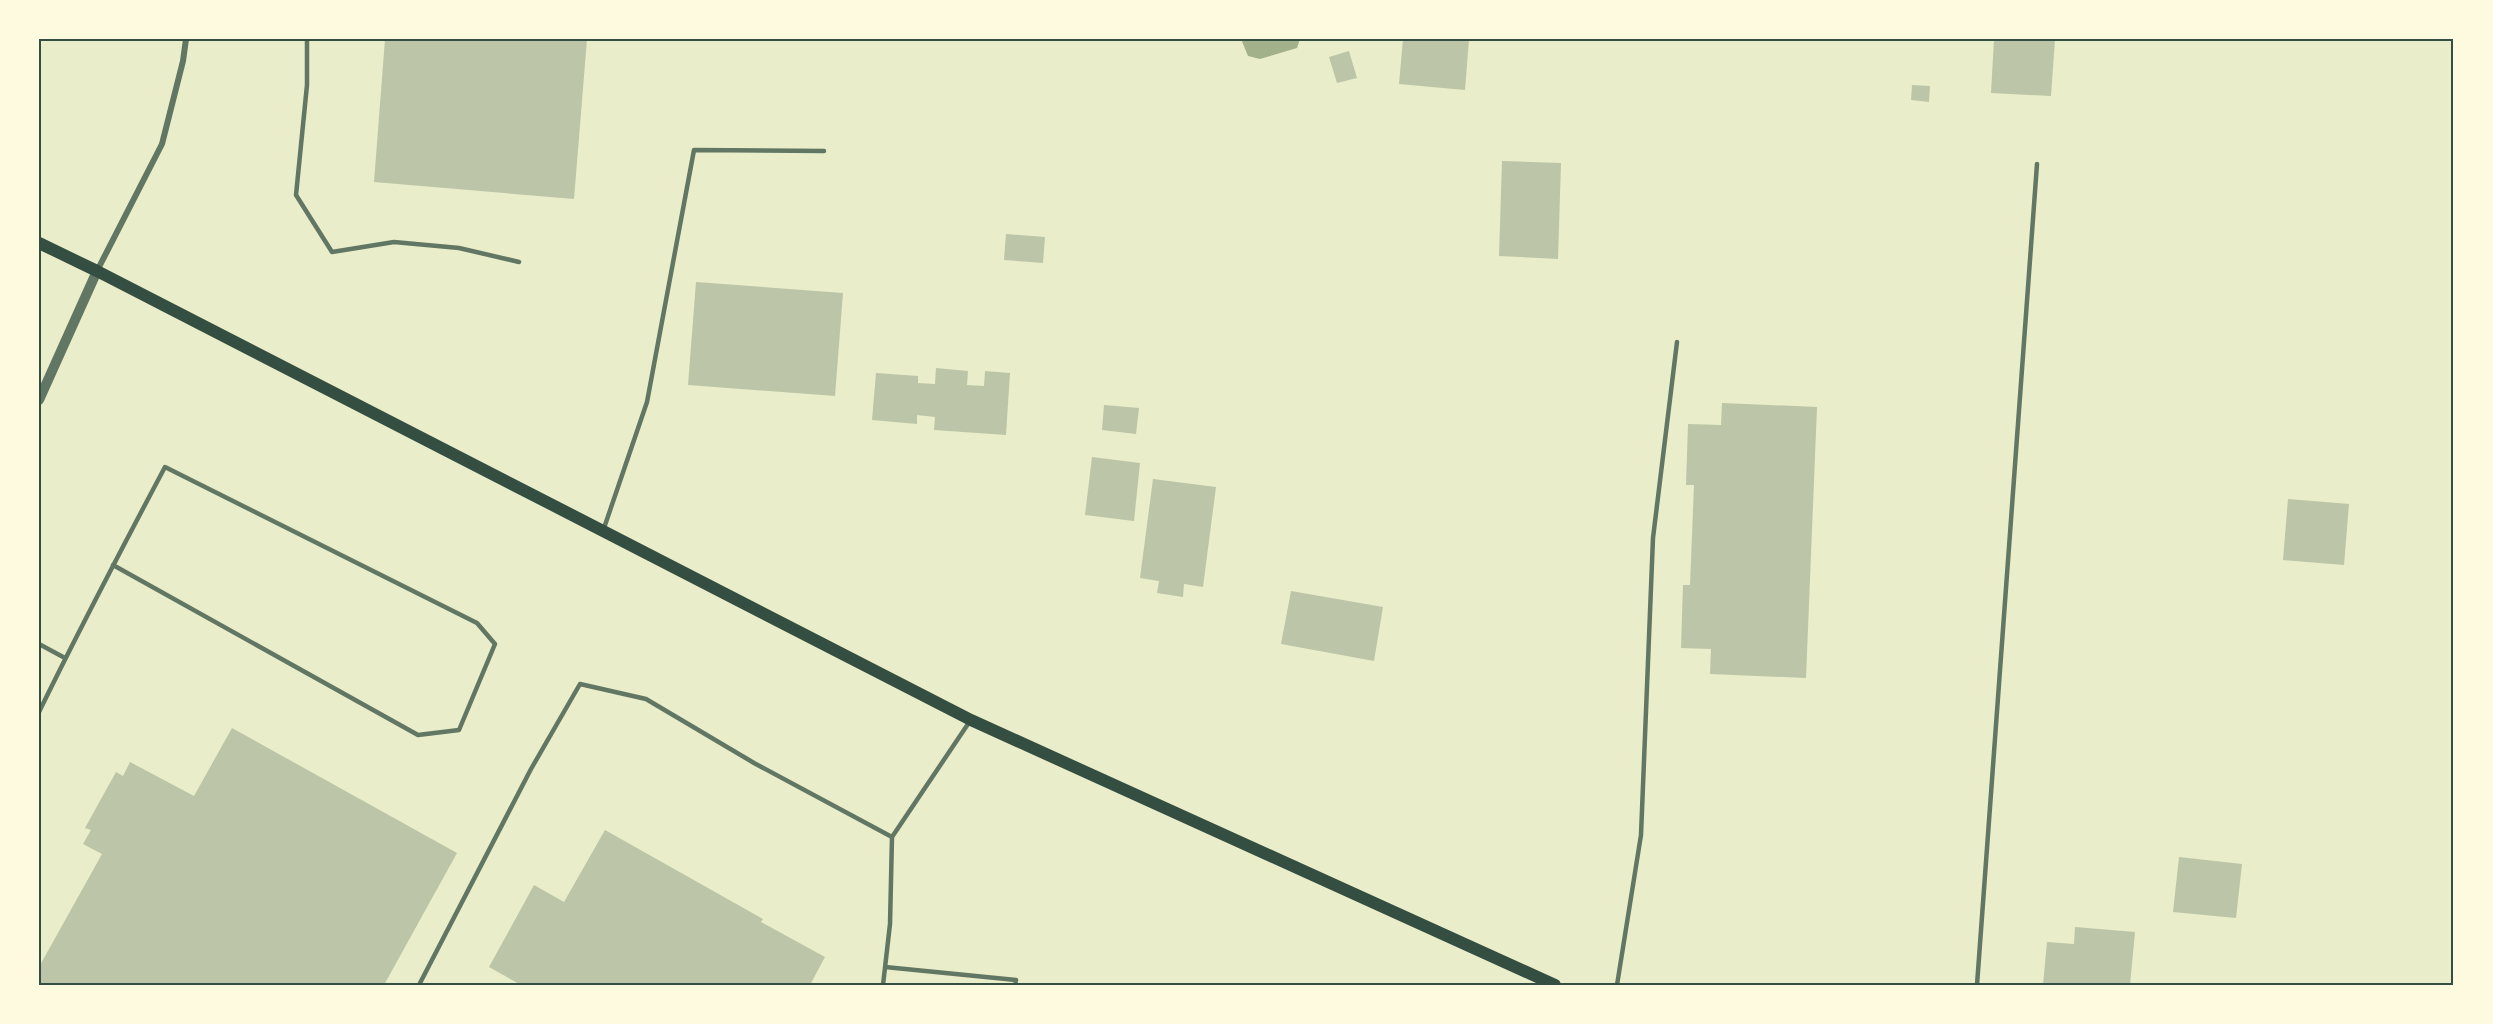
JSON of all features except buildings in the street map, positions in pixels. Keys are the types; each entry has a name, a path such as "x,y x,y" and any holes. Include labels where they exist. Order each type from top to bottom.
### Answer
{"main road":[{"path":"39,243 98,271 971,720 1555,985"}],"street":[{"path":"39,400 98,271 162,144 183,61 186,39"}],"lane":[{"path":"307,39 307,85 296,195 332,252 394,242 459,248 519,262"},
{"path":"603,531 647,402 694,150 824,151"},
{"path":"1977,985 2037,164"},
{"path":"1617,985 1641,835 1653,538 1677,342"},
{"path":"39,712 65,658 113,566 165,467 477,623 495,644 459,730 418,735 113,566"},
{"path":"39,644 65,658"},
{"path":"419,985 531,768 580,684 646,699 754,763 892,837"},
{"path":"883,985 890,924 892,837 971,720"},
{"path":"885,967 1016,980 1015,985"}],"shaded area":[{"path":"1241,39 1300,39 1297,48 1260,59 1248,56"}]}
